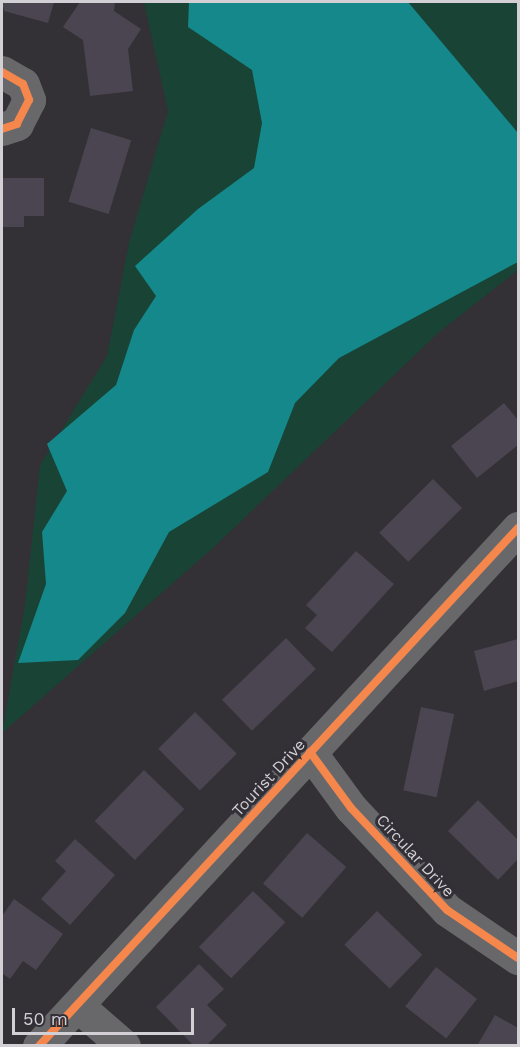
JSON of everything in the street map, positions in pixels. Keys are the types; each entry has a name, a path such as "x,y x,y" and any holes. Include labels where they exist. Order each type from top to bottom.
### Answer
{"street":[{"path":"2,72 23,84 29,100 18,124 2,129"},
{"name":"Tourist Drive","path":"39,1046 519,528"},
{"name":"Circular Drive","path":"310,752 351,808 447,910 519,958"},
{"path":"78,1006 124,1046"}],"green space":[{"path":"144,2 518,2 518,270 438,333 214,547 2,733 25,605 40,465 107,356 129,243 168,111"}],"water":[{"path":"189,2 408,2 518,133 518,262 339,358 295,403 268,472 169,532 125,613 78,660 18,663 46,584 42,532 67,491 47,444 116,385 134,330 156,296 135,266 198,209 254,168 262,123 252,70 188,27"}],"building":[{"path":"2,2 54,2 48,23 4,11"},
{"path":"80,2 115,2 114,11 141,29 128,49 133,91 90,96 83,40 63,27"},
{"path":"91,128 131,140 109,214 68,202"},
{"path":"2,178 44,178 44,216 24,216 24,227 2,227"},
{"path":"504,403 518,420 518,445 477,478 451,446"},
{"path":"433,479 462,508 408,562 379,533"},
{"path":"356,551 394,584 332,652 305,628 317,615 306,605"},
{"path":"286,638 316,669 252,731 222,700"},
{"path":"518,639 518,681 484,691 474,651"},
{"path":"421,707 454,714 437,797 403,790"},
{"path":"195,712 237,754 200,790 158,749"},
{"path":"144,770 184,809 135,860 95,821"},
{"path":"478,800 518,840 518,859 498,880 448,831"},
{"path":"307,833 346,867 302,918 263,884"},
{"path":"75,839 115,875 70,925 41,899 66,871 55,861"},
{"path":"253,891 285,922 231,978 199,947"},
{"path":"14,899 63,934 36,970 23,961 10,979 2,973 2,916"},
{"path":"377,911 422,955 390,989 344,945"},
{"path":"199,964 224,989 207,1005 227,1025 206,1046 194,1046 156,1007"},
{"path":"436,967 477,999 446,1038 405,1006"},
{"path":"495,1015 518,1028 518,1046 477,1046"}],"cycle path":[{"path":"2,72 23,84 29,100 17,124 2,129"},
{"path":"39,1046 518,528"},
{"path":"310,752 351,808 447,910 518,958"}]}
